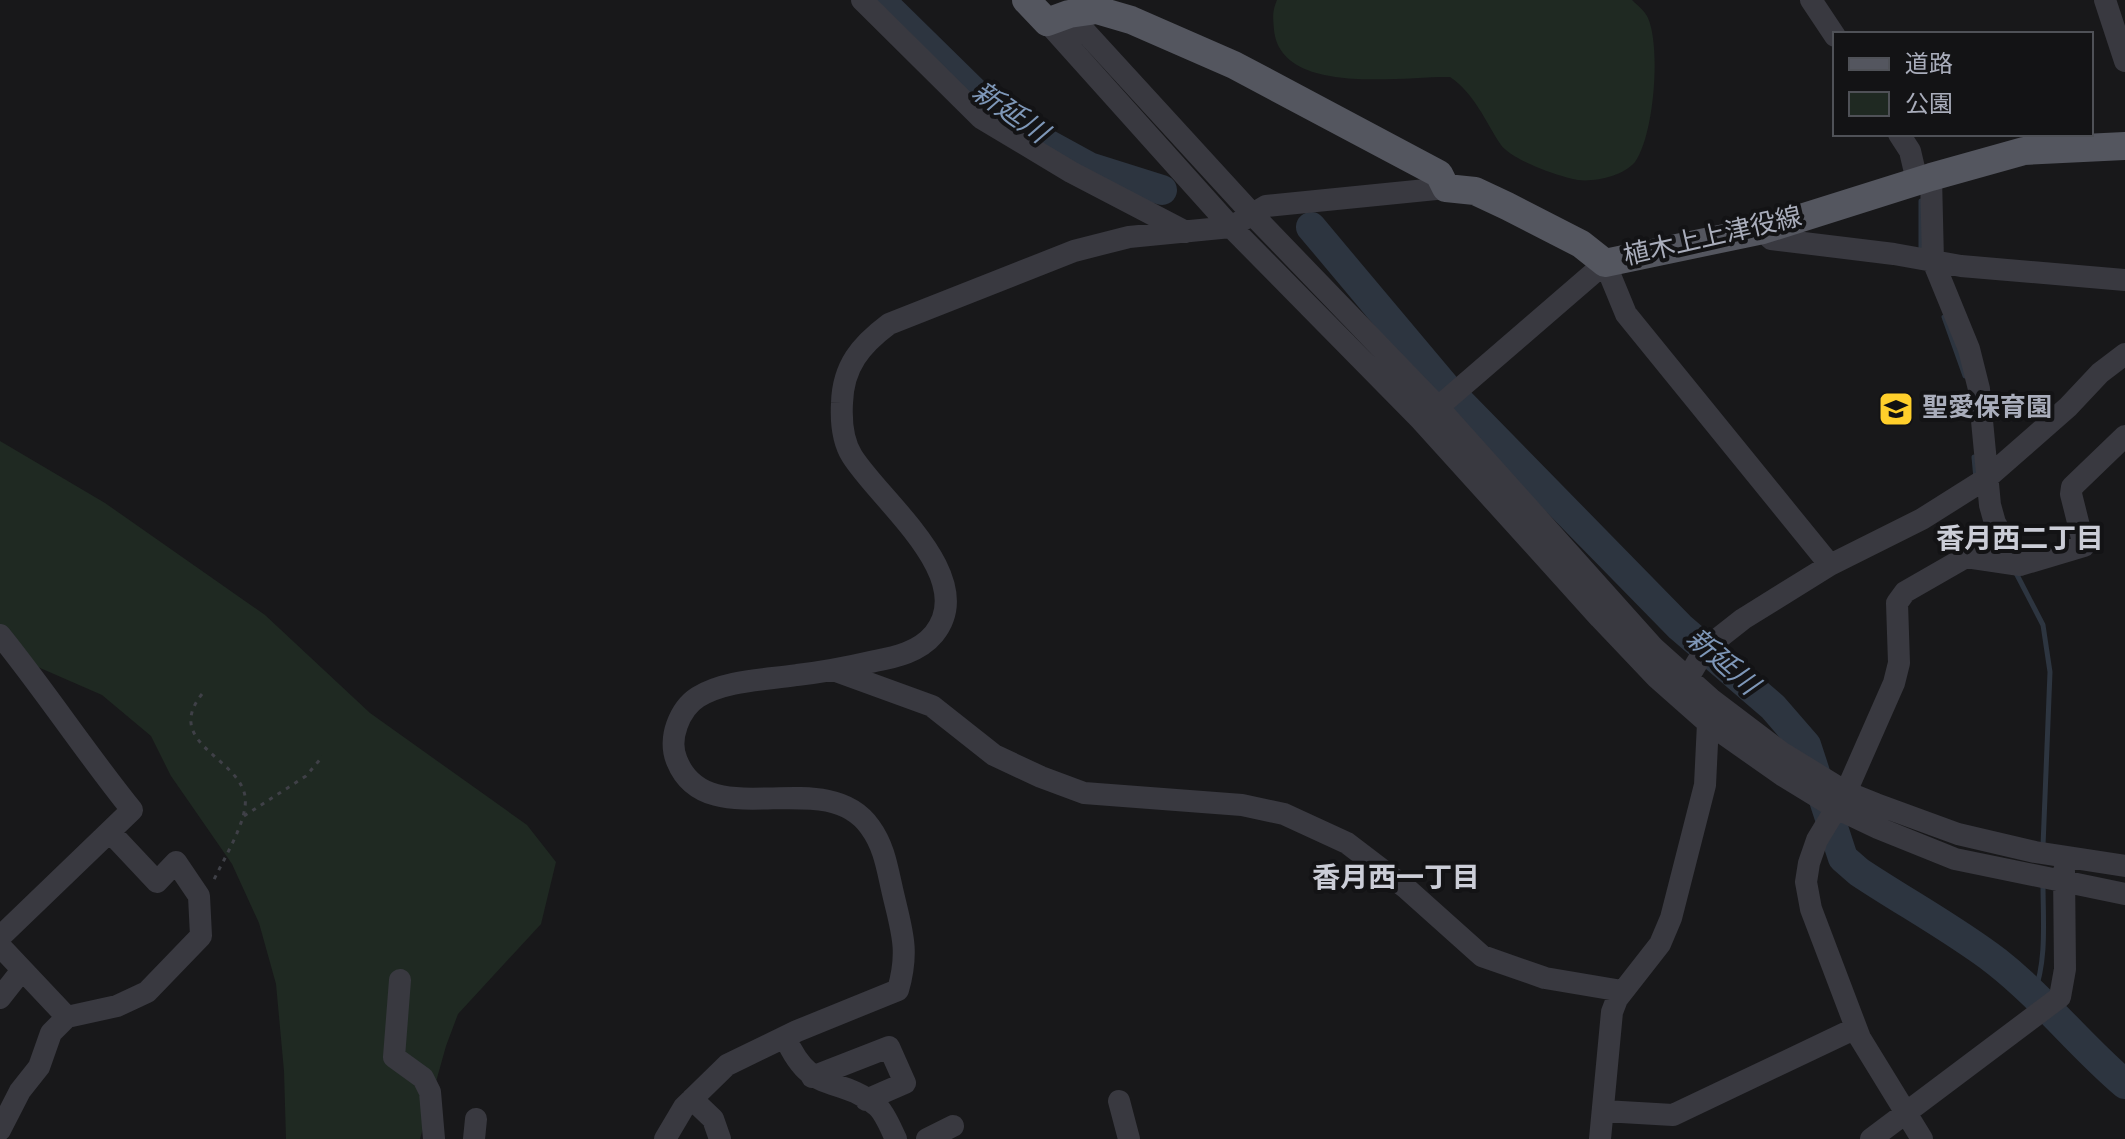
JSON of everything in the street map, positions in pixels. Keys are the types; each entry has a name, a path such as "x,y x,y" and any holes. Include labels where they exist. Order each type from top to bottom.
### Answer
{"main road":[{"path":"1026,0 1058,12 1097,10 1131,20 1234,65 1439,174 1446,188"},
{"name":"植木上上津役線","path":"1446,188 1475,191 1486,196 1581,244 1605,263 1763,230 2024,151 2125,146"}],"street":[{"path":"862,0 981,118 1058,165 1186,232"},
{"path":"1811,0 1833,33"},
{"path":"2105,0 2125,61"},
{"path":"1058,12 1254,216 1430,414 1654,648 1708,723 1782,775 1841,800 1958,834 2063,857 2125,866"},
{"path":"1058,12 1231,227 1430,414"},
{"path":"1900,136 1924,179 1933,261 1969,349 1979,389 1990,505 1995,523 2020,565"},
{"path":"665,1139 684,1107 727,1065 898,990 906,963 903,935 883,849 869,825 853,809 830,801 797,797 734,798 709,794 690,781 676,760 673,735 681,712 696,698 737,683 833,670 910,653 934,633 943,614 947,589 937,562 850,454 841,425 843,388 866,342 889,324 1074,251 1129,237 1231,227 1254,216 1266,206 1446,188"},
{"path":"1763,230 1771,239 1961,266 2125,280"},
{"path":"1430,414 1605,263 1626,314 1830,565"},
{"path":"1682,687 1715,641 1743,619 1830,565 1922,519 1987,478 2068,407 2100,373 2125,354"},
{"path":"1922,1139 1856,1028 1811,909 1806,882 1809,863 1817,840 1841,800 1894,683 1899,663 1897,603 1905,592 1966,557 2020,565 2084,546 2072,487 2125,436"},
{"path":"0,635 44,689 90,758 132,810 0,937"},
{"path":"833,670 932,706 994,755 1084,793 1242,805 1284,814 1347,843 1406,888 1482,956 1545,978 1622,991"},
{"path":"1682,687 1781,752 1878,828 1955,859 2125,894"},
{"path":"1600,1139 1612,1012 1622,991 1660,944 1671,918 1705,785 1708,723"},
{"path":"0,1130 20,1091 39,1067 51,1033 67,1017 117,1006 147,992 201,936 199,896 176,862 157,882 110,832"},
{"path":"1871,1139 2060,997 2065,969 2063,857"},
{"path":"0,946 67,1017"},
{"path":"0,998 22,970"},
{"path":"400,980 394,1057 423,1078 430,1092 434,1139"},
{"path":"1604,1111 1673,1115 1856,1028"},
{"path":"785,1037 795,1059 812,1077 879,1107 896,1139"},
{"path":"812,1077 889,1047 905,1083 866,1100"},
{"path":"692,1099 713,1119 720,1139"},
{"path":"1119,1101 1129,1139"},
{"path":"927,1139 953,1126"}],"path":[{"path":"199,896 208,893 244,816 245,798 241,786 198,740 191,724 191,708 202,694"},
{"path":"244,816 306,776 323,756"}],"green space":[{"path":"1277,0 1632,0 1648,18 1654,50 1654,92 1642,150 1630,167 1601,179 1578,180 1536,167 1501,145 1473,100 1450,77 1347,78 1320,74 1298,65 1282,51 1274,30 1273,15"},
{"path":"0,441 105,503 265,615 370,713 527,825 556,862 541,924 458,1014 420,1139 286,1139 276,984 259,923 232,864 171,776 151,736 102,695 31,664 0,646"}],"waterway":[{"name":"新延川","path":"880,0 990,108 1089,167 1162,190"},
{"path":"1921,201 1921,251"},
{"name":"新延川","path":"1311,227 1447,389 1680,627 1773,707 1806,745 1843,858 1859,872 1997,962 2125,1084"},
{"path":"1944,317 1965,376"},
{"path":"1974,457 1976,479"},
{"path":"2015,571 2043,625 2050,672 2043,846"},
{"path":"2034,994 2043,954 2043,884"}],"place":[{"name":"聖愛保育園","path":"1896,409"}],"district":[{"name":"香月西二丁目","path":"2020,541"},
{"name":"香月西一丁目","path":"1396,880"}]}
